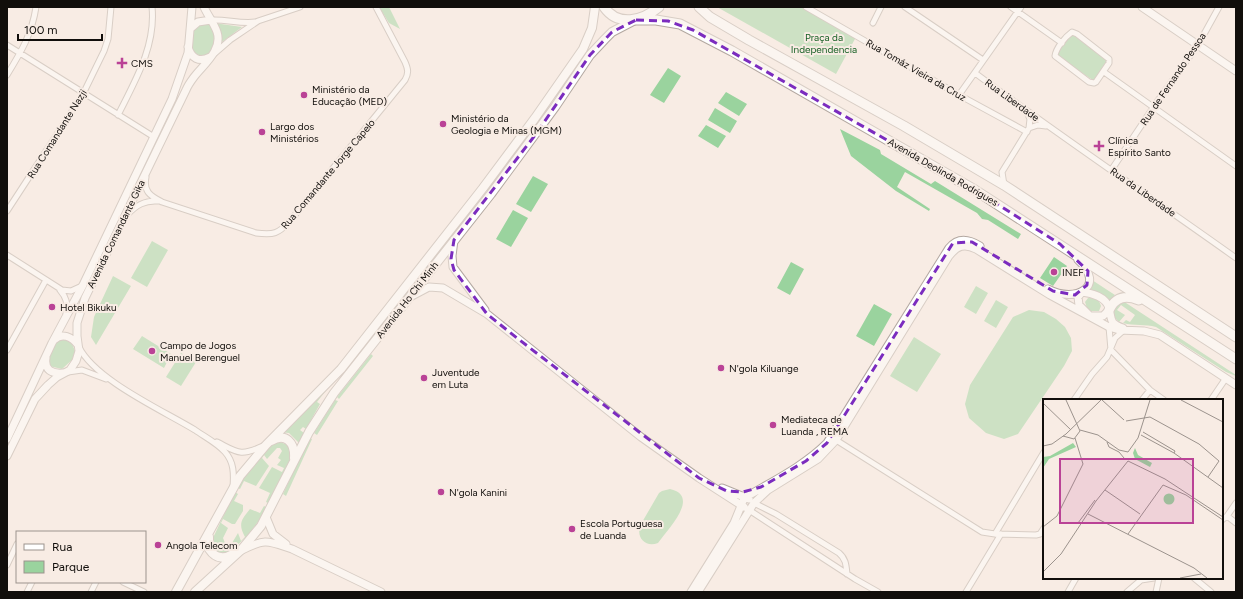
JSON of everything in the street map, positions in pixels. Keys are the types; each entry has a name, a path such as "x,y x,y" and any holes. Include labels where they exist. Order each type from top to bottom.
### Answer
{"highway":[{"name":"Avenida Deolinda Rodrigues","path":"604,7 610,14 625,21 668,21 680,24 693,30 975,190 1236,359"},
{"path":"636,20 649,15 659,7"},
{"name":"Avenida Deolinda Rodrigues","path":"699,7 710,17 749,40 904,126 1004,185 1236,337"},
{"path":"1110,310 1114,302 1121,297 1131,297 1154,306"}],"main road":[{"name":"Avenida Ho Chi Minh","path":"176,592 211,530 232,488 248,465 341,369 509,153 583,49 592,28 595,7"},
{"name":"Avenida Ho Chi Minh","path":"195,592 241,550 261,526 312,425 334,392 491,194 536,134 590,55 612,32 636,20"},
{"path":"266,445 275,439 287,439 294,449 294,461"},
{"path":"211,530 208,545 209,549 214,555 224,558 241,550"}],"street":[{"path":"7,75 30,35 36,7"},
{"name":"Rua Comandante Nazji","path":"7,211 84,93 104,51 108,39 111,7"},
{"path":"118,115 137,78 147,51 151,30 152,7"},
{"name":"Avenida Comandante Gika","path":"7,439 46,356 83,285 178,85 188,47 192,7"},
{"name":"Avenida Comandante Gika","path":"7,456 35,399 57,377 67,373 76,361 79,347 77,323 85,298 186,90 193,78 212,56 216,48 218,38 217,32 204,7"},
{"path":"191,28 198,22 211,20 240,23 258,21 300,7"},
{"name":"Rua Tomáz Vieira da Cruz","path":"806,7 959,95 1028,130"},
{"path":"873,23 881,7"},
{"path":"905,7 983,60"},
{"path":"1011,7 1019,9 1062,43"},
{"path":"1142,7 1236,70"},
{"name":"Rua de Fernando Pessoa","path":"1112,169 1198,45 1219,7"},
{"name":"Rua Comandante Jorge Capelo","path":"147,169 145,180 146,191 151,196 162,202 256,233 271,234 280,231 290,221 406,80 408,70 405,62 376,8"},
{"path":"959,95 1019,9"},
{"path":"188,47 190,53 194,57 198,60 204,60 212,56 230,40 258,21"},
{"path":"1072,32 1077,34 1109,59 1110,63 1104,72 1096,82 1089,82 1055,56 1055,53 1072,32"},
{"path":"7,45 154,138"},
{"path":"1104,72 1236,166"},
{"name":"Rua Liberdade","path":"975,73 1049,127"},
{"path":"1004,185 1002,172 1028,130 1030,119 1027,111"},
{"path":"1028,130 1038,125 1049,127"},
{"name":"Rua da Liberdade","path":"1049,127 1112,169 1236,258"},
{"path":"989,176 1002,172"},
{"name":"Rua Comandante Jorge Capelo","path":"121,222 134,207 148,201 162,202"},
{"path":"454,240 452,256 453,267 487,314"},
{"path":"691,592 734,523 746,497 806,461 827,443 953,243 964,240 976,244 1053,292 1075,295 1082,292 1098,296 1106,303 1110,310 1111,319 1113,322 1127,330"},
{"path":"1060,244 1088,271 1089,281 1078,297 1079,305 1090,316 1104,316 1110,310"},
{"path":"698,592 754,503 768,490 818,460 836,440 949,256 957,248 966,246 976,249 1050,295 1109,327 1144,331 1160,335 1236,384"},
{"path":"7,255 58,288 71,291 83,285"},
{"path":"7,350 46,280"},
{"path":"408,298 429,287 443,288 487,314 641,437 699,478 847,574 878,592"},
{"path":"58,288 65,296 67,301 66,319"},
{"path":"1109,327 1111,350 1150,390 1163,399"},
{"path":"1075,399 1086,382 1101,365 1111,350 1113,342 1127,330"},
{"path":"54,340 59,336 66,336 74,340 82,354 90,363 114,382 208,438 233,451 240,453 255,450 266,445"},
{"path":"46,356 45,363 48,370 59,374 82,370 114,382"},
{"path":"1212,399 1226,378"},
{"path":"1143,399 1150,390"},
{"path":"208,438 226,452 230,460 233,469 232,488"},
{"path":"836,440 982,532 1036,535 1040,534 1043,530"},
{"path":"966,592 1043,454"},
{"path":"699,478 727,491 746,497 844,556 847,574"},
{"path":"727,491 747,492 761,487"},
{"path":"1223,519 1236,503"},
{"path":"1227,516 1236,523"},
{"path":"266,517 273,534 292,549"},
{"path":"241,550 261,542 271,542 292,549 381,592"},
{"path":"7,565 16,546"},
{"path":"1068,592 1075,579"},
{"path":"1127,592 1141,580 1148,579"},
{"path":"1156,592 1159,579"},
{"path":"1195,579 1211,592"},
{"path":"27,592 32,583"},
{"path":"125,583 144,592"}],"highlighted area":[{"path":"636,20 668,21 693,30 975,190 1060,244 1088,271 1087,285 1075,295 1053,291 972,242 953,243 827,443 806,461 761,487 743,492 727,491 699,478 517,338 487,314 454,270 451,259 454,240 536,134 590,55 612,32"}],"green space":[{"path":"379,7 389,7 400,29 389,23"},
{"name":"Praça da Independencia","path":"717,7 801,7 856,37 836,74"},
{"path":"214,23 242,27 218,45"},
{"path":"207,24 213,26 217,37 209,54 198,55 190,48 194,26"},
{"path":"1072,33 1109,60 1094,81 1056,55"},
{"path":"668,68 681,76 664,103 650,95"},
{"path":"726,92 747,104 739,116 718,103"},
{"path":"715,108 737,121 730,133 708,120"},
{"path":"706,125 726,136 718,148 698,136"},
{"path":"840,129 880,150 881,154 931,184 935,181 1021,234 1018,239 988,220 982,219 977,213 905,172 897,187 930,209 929,211 896,191 851,156"},
{"path":"533,176 548,184 531,212 516,204"},
{"path":"513,210 528,218 511,247 496,239"},
{"path":"152,241 168,250 147,287 131,278"},
{"name":"INEF","path":"1054,257 1067,266 1053,286 1040,278"},
{"path":"791,262 804,269 790,295 777,288"},
{"path":"113,276 131,286 96,345 91,337 94,317"},
{"path":"1092,280 1115,295 1109,301 1100,293 1089,289"},
{"path":"976,286 988,293 976,314 964,307"},
{"path":"1088,298 1093,298 1099,301 1101,306 1099,311 1091,311 1087,308 1085,302"},
{"path":"996,300 1008,307 996,328 984,321"},
{"path":"1123,301 1236,376 1226,372 1156,327 1123,323 1126,320 1130,322 1135,315 1121,305 1117,310 1125,315 1119,322 1113,313 1115,308"},
{"path":"874,304 892,314 874,346 856,336"},
{"path":"1029,310 1044,312 1056,319 1065,327 1071,338 1072,351 1064,366 1018,434 1004,439 986,433 969,418 965,404 970,385 1013,317"},
{"name":"Campo de Jogos Manuel Berenguel","path":"142,336 171,354 164,368 133,349"},
{"path":"58,337 71,341 75,351 72,360 62,369 49,366 48,356"},
{"path":"914,337 941,354 917,392 890,376"},
{"path":"181,353 196,362 181,386 166,377"},
{"path":"371,354 373,356 339,399 337,397"},
{"path":"339,374 317,402 320,404 306,429 303,427 300,430 304,433 299,443 289,433 281,432"},
{"path":"335,400 338,401 317,435 314,433"},
{"path":"309,438 312,439 286,496 283,494"},
{"path":"279,442 289,445 292,453 289,463 261,518 248,535 228,554 216,552 213,547 212,540 239,483 251,467 274,443","holes":["277,448 280,448 282,451 278,458 281,460 277,465 284,468 282,472 272,467 259,488 270,493 266,502 268,503 266,507 264,506 260,513 250,509 244,516 241,525 245,537 241,541 238,533 232,543 225,543 223,538 228,528 221,523 223,519 235,524 243,511 243,505 234,501 238,494 235,492 238,488 240,489 244,481 256,486 269,466 262,458 264,455 267,459"]},
{"path":"670,489 679,493 683,498 679,513 658,543 645,543 640,537 639,533 641,524 659,493"}],"place":[{"name":"CMS","path":"122,63"},
{"name":"Ministério da Educação (MED)","path":"304,95"},
{"name":"Ministério da Geologia e Minas (MGM)","path":"443,124"},
{"name":"Largo dos Ministérios","path":"262,132"},
{"name":"Clínica Espírito Santo","path":"1099,146"},
{"name":"INEF","path":"1054,272"},
{"name":"Hotel Bikuku","path":"52,307"},
{"name":"Campo de Jogos Manuel Berenguel","path":"152,351"},
{"name":"N'gola Kiluange","path":"721,368"},
{"name":"Juventude em Luta","path":"424,378"},
{"name":"Mediateca de Luanda , REMA","path":"773,425"},
{"name":"N'gola Kanini","path":"441,492"},
{"name":"Escola Portuguesa de Luanda","path":"572,529"},
{"name":"Angola Telecom","path":"158,545"}]}
